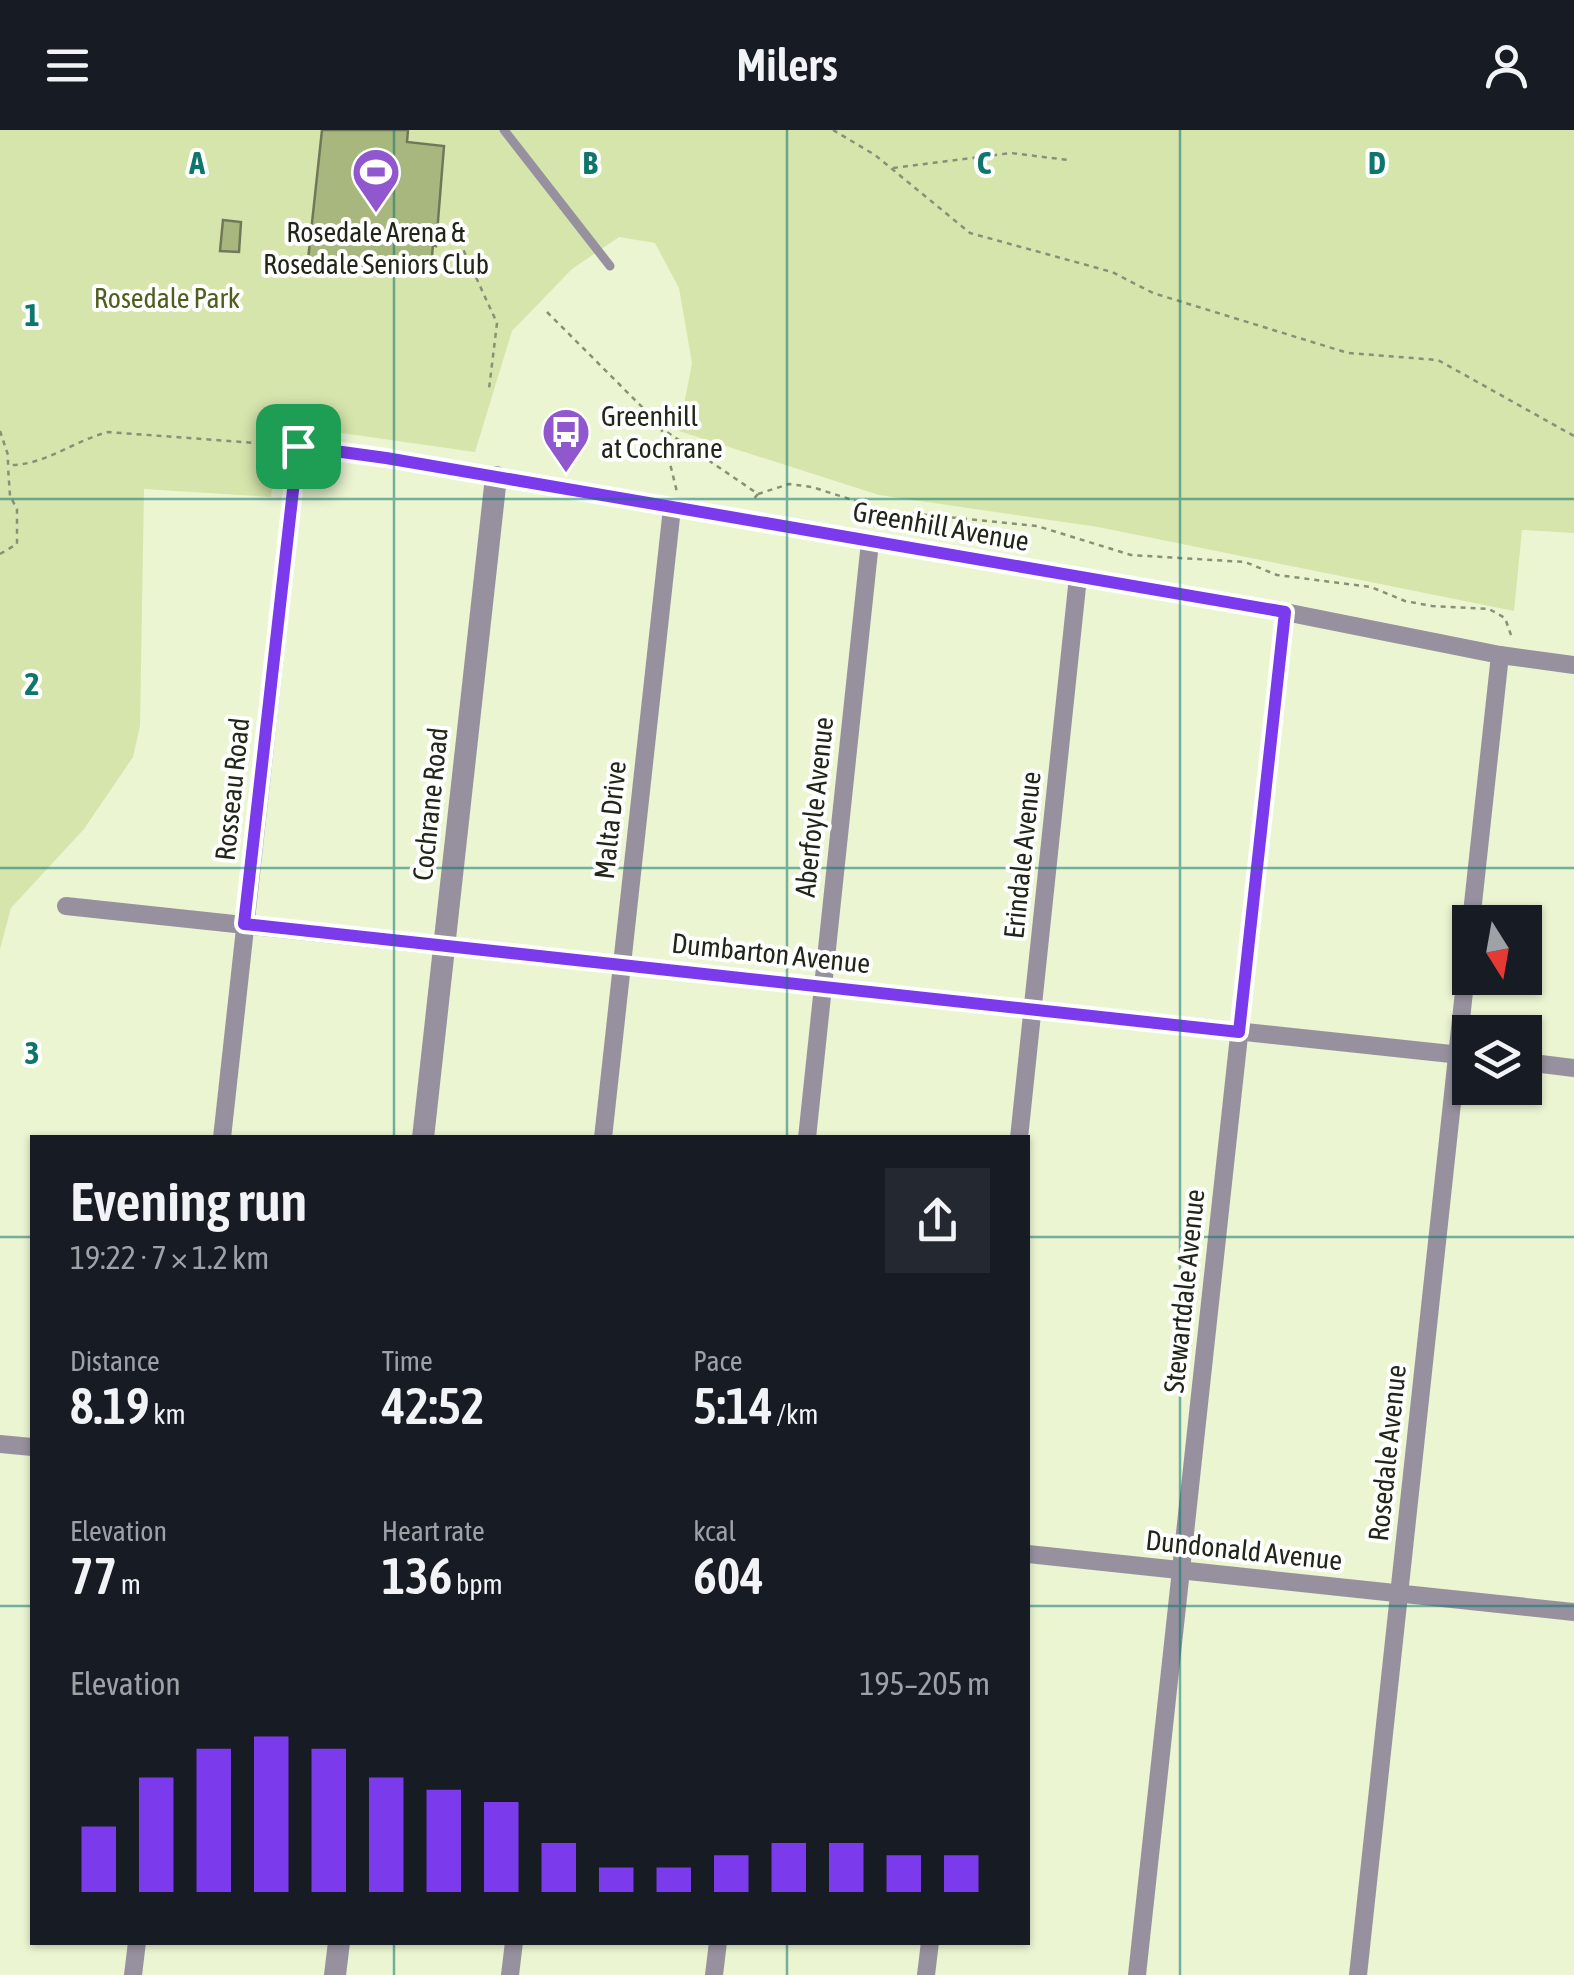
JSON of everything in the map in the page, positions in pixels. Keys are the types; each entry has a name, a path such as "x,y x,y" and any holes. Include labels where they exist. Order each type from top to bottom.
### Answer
{"street":[{"name":"Greenhill Avenue","path":"298,446 675,501 870,542 1506,647 1574,665"},
{"name":"Rosseau Road","path":"222,1135 298,446"},
{"name":"Cochrane Road","path":"424,1135 496,477"},
{"name":"Malta Drive","path":"602,1135 675,501"},
{"name":"Aberfoyle Avenue","path":"806,1135 870,542"},
{"name":"Erindale Avenue","path":"1019,1135 1078,577"},
{"name":"Stewartdale Avenue","path":"1137,1975 1285,612"},
{"path":"1474,905 1506,647"},
{"name":"Dumbarton Avenue","path":"66,906 1452,1054"},
{"path":"1542,1064 1574,1068"},
{"name":"Rosedale Avenue","path":"1358,1975 1458,1105"},
{"path":"0,1444 30,1447"},
{"name":"Dundonald Avenue","path":"1030,1554 1574,1612"},
{"path":"133,1975 137,1945"},
{"path":"335,1975 338,1945"},
{"path":"510,1975 514,1945"},
{"path":"714,1975 718,1945"},
{"path":"926,1975 930,1945"}],"lane":[{"path":"504,130 610,266"}],"path":[{"path":"833,130 892,168 970,233 1112,272 1153,294 1348,353 1438,360 1574,436"},
{"path":"892,168 1010,153 1068,160"},
{"path":"451,223 497,323 489,388"},
{"path":"547,312 661,426 758,494"},
{"path":"661,426 675,501"},
{"path":"0,431 8,455 10,496 17,509 17,544 0,554"},
{"path":"8,465 24,466 108,432 298,446"},
{"path":"747,505 758,494 789,484 812,487 886,511 1037,526 1131,555 1246,562 1276,575 1371,586 1406,602 1489,608 1505,618 1506,647"}],"green space":[{"name":"Rosedale Park","path":"0,130 1574,130 1574,533 1522,530 1514,611 1098,527 879,495 679,431 692,363 679,288 655,243 619,237 572,269 512,331 475,452 279,424 271,497 144,489 140,726 133,757 84,829 11,908 0,949"}],"building":[{"name":"Rosedale Arena & Rosedale Seniors Club","path":"322,130 408,130 407,142 444,146 431,267 391,262 390,269 308,260"},
{"path":"223,220 241,222 239,252 220,251"}],"place":[{"name":"Rosedale Arena & Rosedale Seniors Club","path":"376,214"},
{"name":"Greenhill at Cochrane","path":"566,474"}],"route":[{"path":"298,446 1285,612 1239,1032 244,924 298,446"}]}
